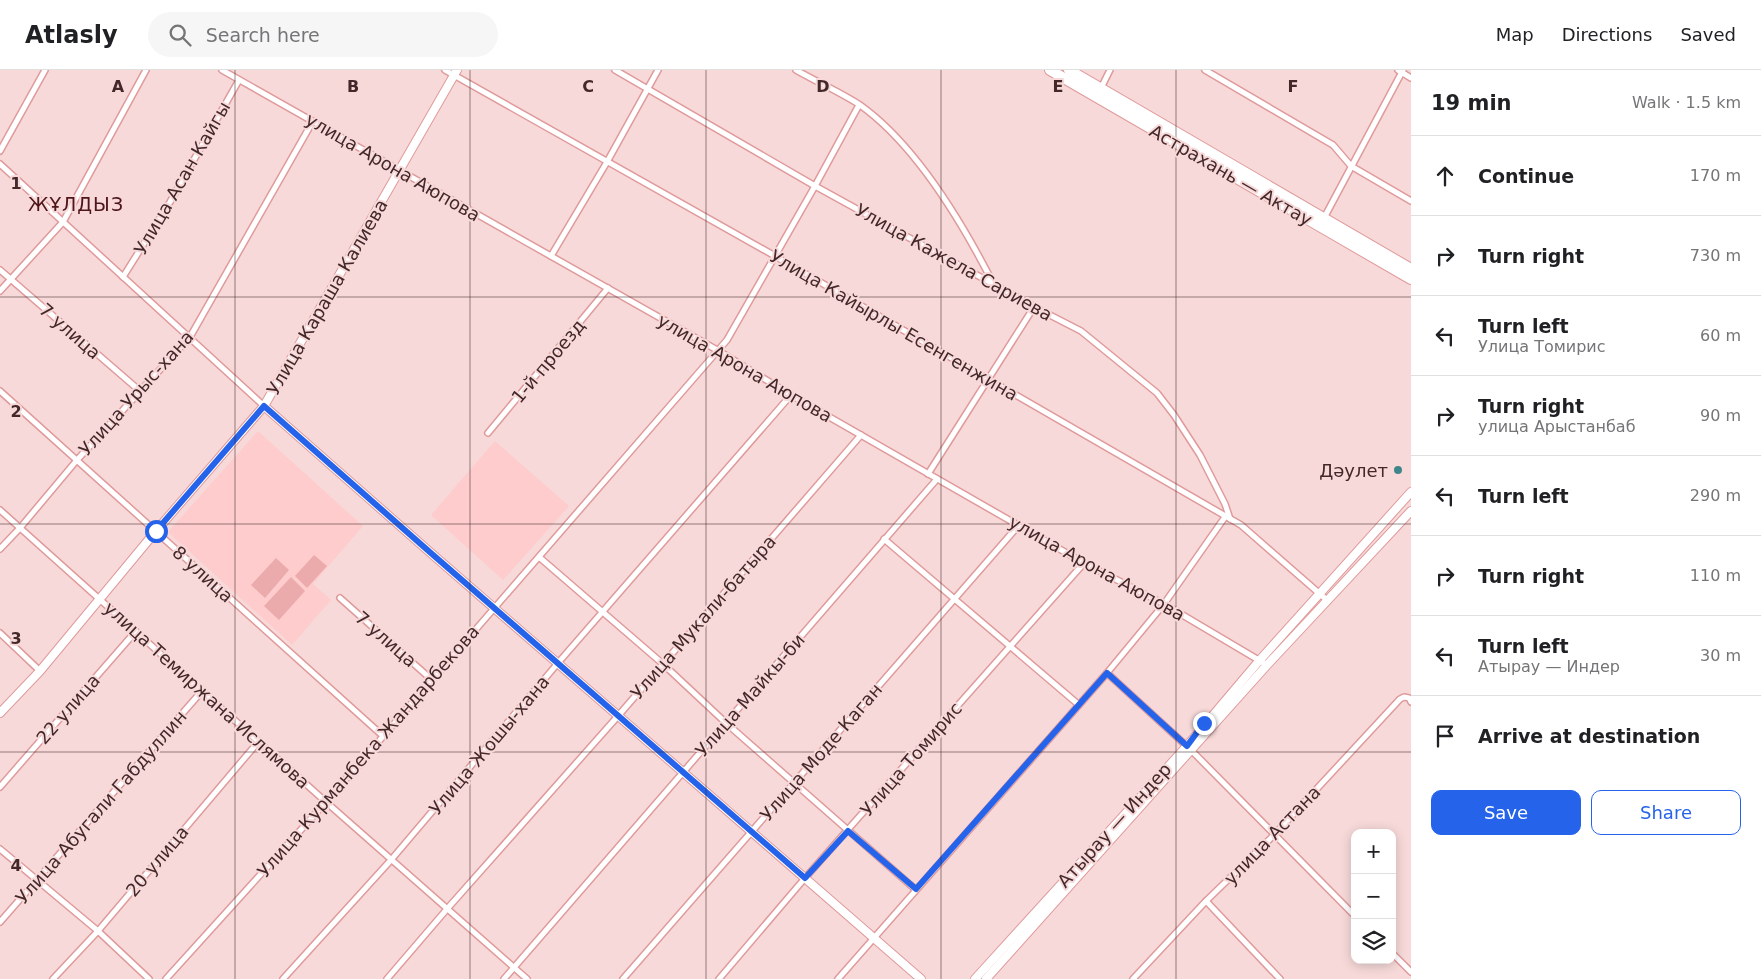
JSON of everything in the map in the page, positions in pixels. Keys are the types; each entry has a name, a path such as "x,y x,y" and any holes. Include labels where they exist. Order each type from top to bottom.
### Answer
{"highway":[{"name":"Астрахань — Актау","path":"1050,70 1098,92 1411,279"},
{"name":"Астрахань — Актау","path":"1069,70 1098,92"},
{"name":"Астрахань — Актау","path":"1187,144 1324,218 1411,269"}],"street":[{"path":"0,151 45,70"},
{"path":"0,291 63,222 146,70"},
{"name":"улица Арона Аюпова","path":"222,70 717,350 791,395 1084,563 1164,604 1267,665"},
{"name":"Улица Кайырлы Есенгенжина","path":"445,70 456,72 607,162 775,256 1241,525 1328,601"},
{"name":"Улица Кажела Сариева","path":"614,70 815,186 1081,331 1157,393 1200,455 1225,504 1228,518"},
{"path":"551,256 607,162 658,70"},
{"path":"796,70 860,105 908,149 950,207 994,285"},
{"path":"1098,92 1110,70"},
{"path":"1205,70 1333,145 1352,166 1411,201"},
{"path":"1324,218 1401,71 1411,78"},
{"name":"Улица Караша Калиева","path":"0,713 40,670 264,406 456,72"},
{"name":"Улица Асан Кайгы","path":"123,276 170,202 239,80"},
{"name":"Улица Курманбека Жандарбекова","path":"166,979 326,802 727,340 860,105"},
{"name":"Улица Урыс-хана","path":"0,549 20,528 76,460 190,337 313,120"},
{"path":"0,164 264,406 921,979"},
{"name":"7 улица","path":"0,270 140,391"},
{"name":"1-й проезд","path":"488,433 608,288"},
{"path":"928,474 989,381 1034,307"},
{"name":"8 улица","path":"0,391 383,736"},
{"name":"Улица Жошы-хана","path":"283,979 391,860 558,663 791,395"},
{"name":"Улица Мукали-батыра","path":"387,979 861,435"},
{"name":"Улица Майкы-би","path":"504,979 937,479"},
{"name":"Атырау — Индер","path":"986,979 1189,748 1259,661 1411,492"},
{"name":"улица Темиржана Ислямова","path":"0,510 391,860 527,979"},
{"name":"Атырау — Индер","path":"975,979 1411,511"},
{"path":"838,979 1107,673 1164,604 1228,518"},
{"name":"Улица Моде Каган","path":"623,979 1019,525"},
{"path":"884,540 955,598 1079,705"},
{"path":"539,556 663,664 726,723 848,831 916,889"},
{"name":"Улица Томирис","path":"719,979 805,878 1084,563"},
{"name":"7 улица","path":"340,598 432,680"},
{"name":"22 улица","path":"0,787 136,631"},
{"path":"0,633 40,670"},
{"path":"1107,673 1189,748 1351,912"},
{"name":"Улица Абугали Габдуллин","path":"0,922 202,691"},
{"name":"улица Астана","path":"1133,979 1206,901 1274,835 1400,699 1404,697 1409,698 1411,702"},
{"name":"20 улица","path":"53,979 98,930 259,741"},
{"path":"0,848 98,930 149,979"},
{"path":"1206,901 1280,979"},
{"path":"1396,957 1411,972"}],"shaded area":[{"path":"258,431 363,526 313,584 331,600 292,645 168,532"},
{"path":"495,441 569,506 503,580 431,515"},
{"path":"314,555 327,566 307,588 295,576"},
{"path":"276,558 289,570 265,598 251,585"},
{"path":"291,577 305,591 279,620 264,606"}],"place":[{"name":"Дәулет","path":"1398,470"}],"district":[{"name":"ЖҰЛДЫЗ","path":"76,204"}],"route":[{"path":"156,531 264,406 805,878 848,831 916,889 1107,673 1187,746 1204,723"}]}
